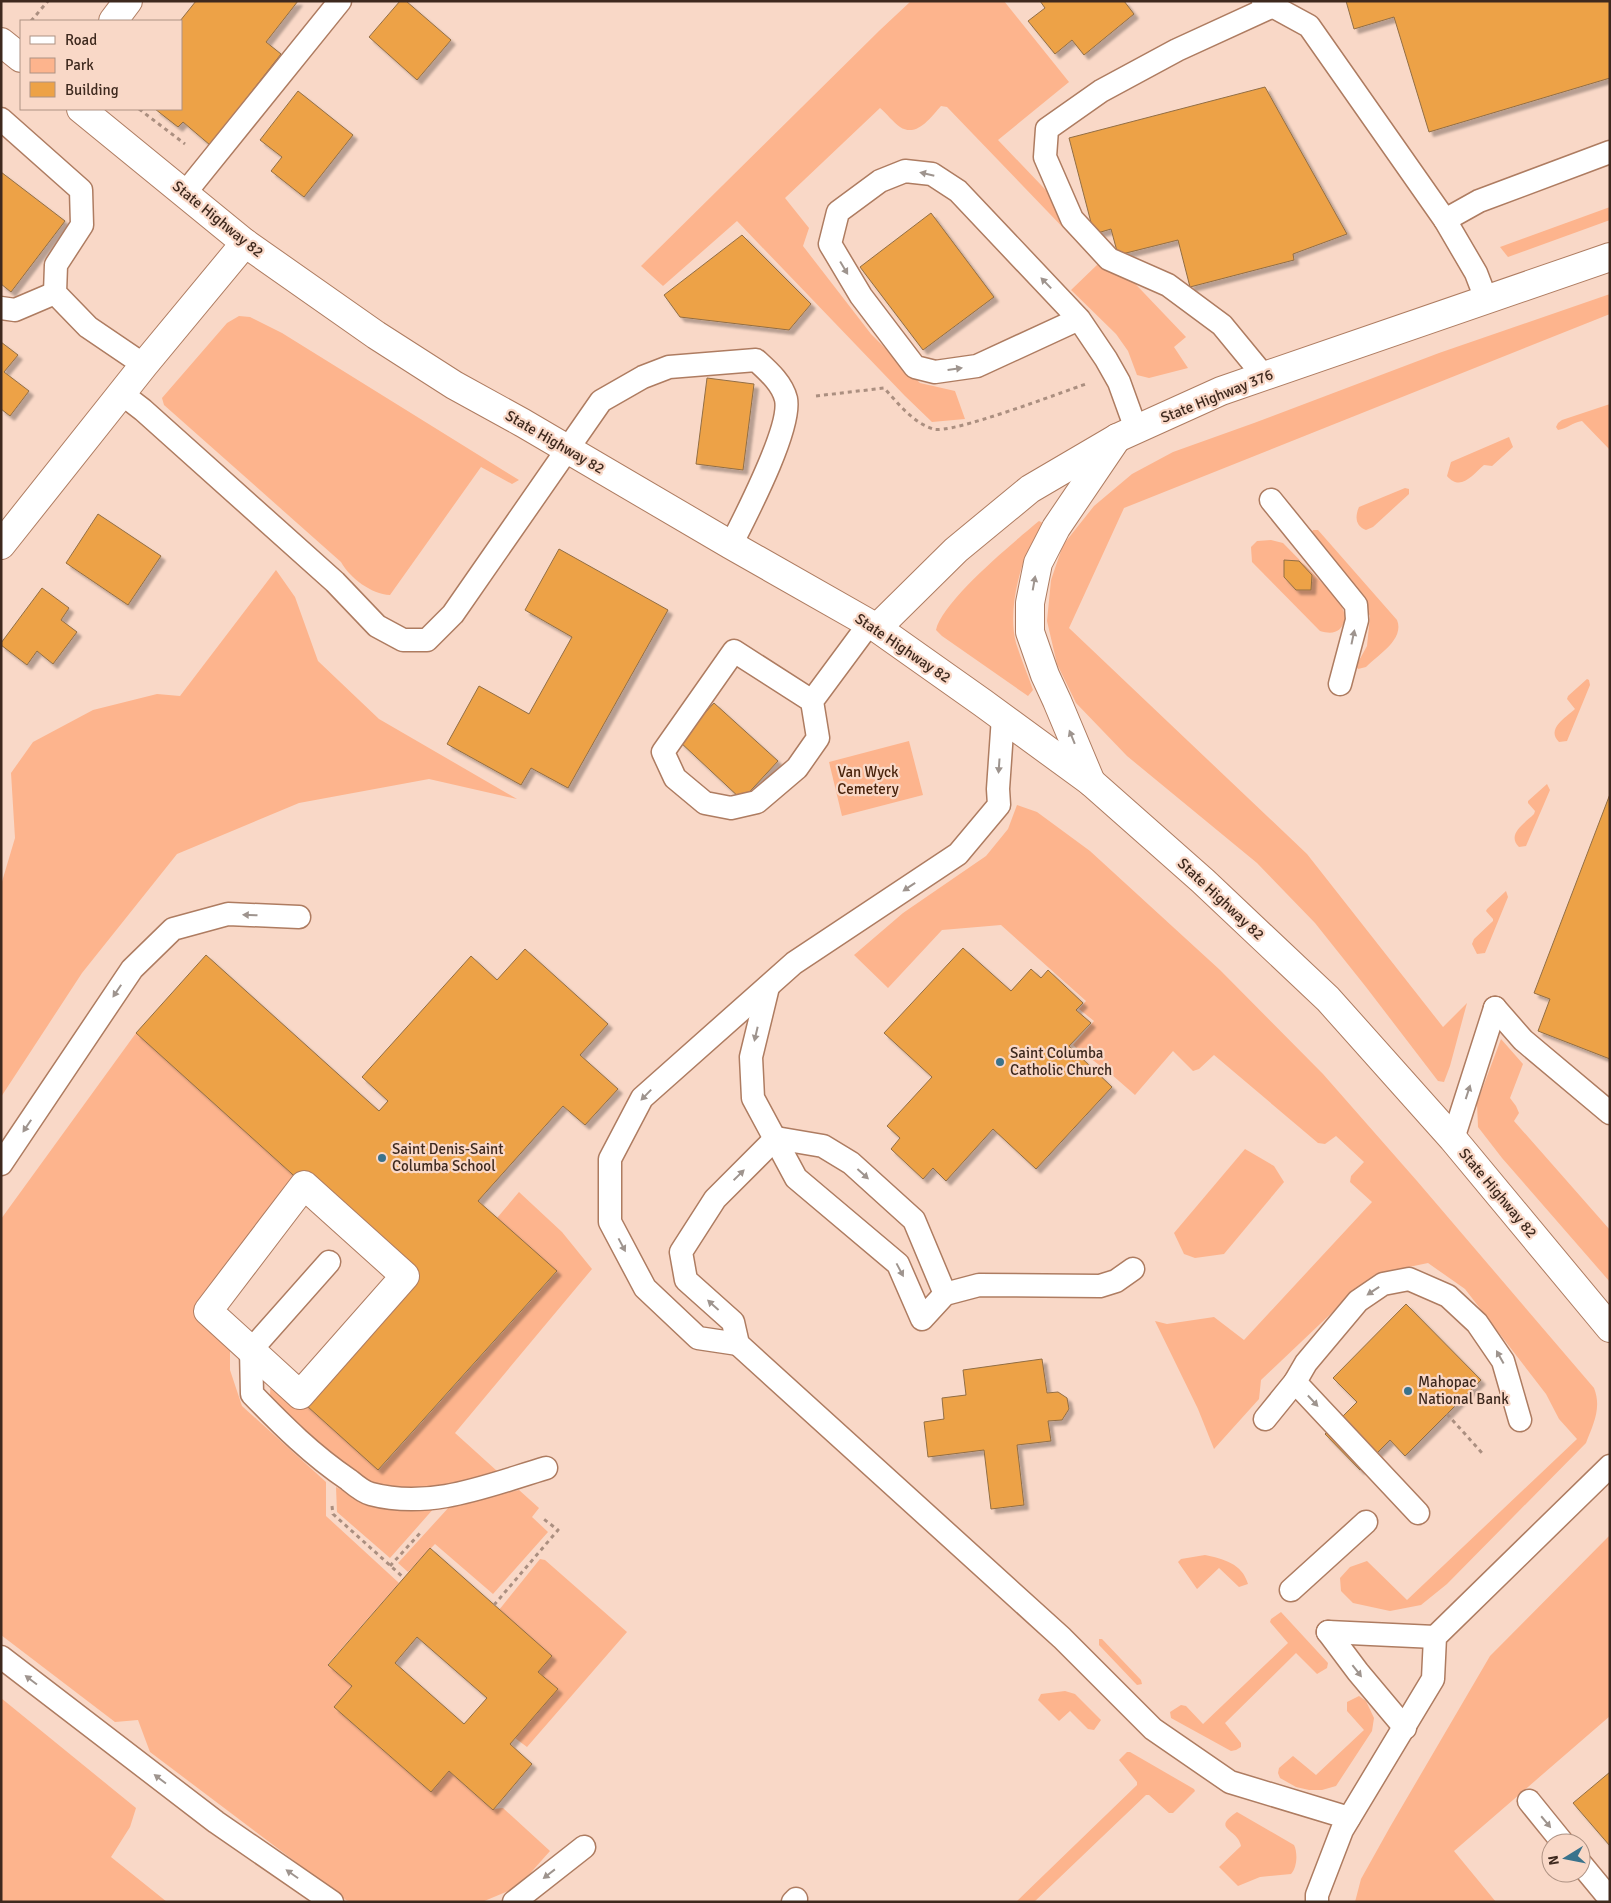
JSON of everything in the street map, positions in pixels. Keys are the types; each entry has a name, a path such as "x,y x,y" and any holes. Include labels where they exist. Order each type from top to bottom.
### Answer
{"main road":[{"path":"113,20 128,1"},
{"name":"State Highway 82","path":"82,110 245,243 344,314 454,385 567,448 731,546 873,626 1003,717 1091,782 1203,881 1328,999 1452,1139 1610,1328"},
{"path":"1,545 120,393 245,243"},
{"name":"State Highway 376","path":"873,626 956,550 1030,489 1126,433 1221,391 1610,257"},
{"path":"1091,782 1042,666 1030,632 1030,603 1038,563 1056,528 1126,433"},
{"path":"304,1185 406,1276 300,1394 250,1350 208,1311 304,1185"}],"lane":[{"path":"185,193 340,1"},
{"path":"1264,376 1222,325 1168,285 1110,259 1072,218 1045,157 1047,129 1101,91 1268,4 1309,26 1445,220 1476,273 1486,300"},
{"path":"1,119 81,190 82,226 56,265 55,293 88,328 144,364"},
{"path":"1445,220 1480,201 1610,152"},
{"path":"1079,319 977,366 935,372 915,367 861,296 830,244 838,212 880,181 905,171 932,174 958,191 1079,319 1119,382 1126,433"},
{"path":"1,308 15,310 55,293"},
{"path":"120,393 143,410 321,569 377,626 403,640 427,640 453,614 601,401 643,377 669,367 756,360 776,380 786,399 785,417 768,468 731,546"},
{"path":"1270,500 1356,605 1357,620 1340,684"},
{"path":"812,701 734,651 663,752 675,778 705,803 731,808 757,802 797,768 818,738 812,701 873,626"},
{"path":"1003,717 998,789 999,805 958,854 794,963 642,1098 610,1159 610,1222 645,1288 698,1338 738,1344 1062,1638 1153,1729 1230,1782 1350,1818"},
{"path":"1,1164 132,970 173,929 228,914 299,917"},
{"path":"768,987 751,1057 753,1098 796,1178 898,1264 922,1320 945,1294 979,1284 1100,1286 1116,1281 1133,1269"},
{"path":"1452,1139 1495,1008 1523,1040 1610,1113"},
{"path":"776,1138 823,1146 850,1163 914,1220 945,1294"},
{"path":"738,1344 733,1322 686,1280 681,1252 715,1199 776,1138"},
{"path":"329,1262 250,1350 252,1394 290,1434 332,1468 369,1494 408,1500 453,1496 546,1468"},
{"path":"1265,1419 1295,1382 1306,1363 1358,1301 1383,1284 1409,1279 1448,1296 1478,1323 1503,1361 1520,1420"},
{"path":"1295,1382 1418,1513"},
{"path":"1317,1902 1317,1895 1342,1830 1434,1679 1435,1637 1610,1466"},
{"path":"1291,1590 1366,1522"},
{"path":"1405,1728 1358,1672 1328,1632 1435,1637"},
{"path":"1,1657 216,1822 332,1902"},
{"path":"1529,1801 1555,1833"},
{"path":"514,1902 584,1847"},
{"path":"1591,1876 1605,1893"}],"path":[{"path":"31,20 48,1"},
{"path":"140,110 210,163"},
{"path":"786,399 884,388 910,416 934,430 961,427 1090,383"},
{"path":"1447,1414 1483,1454"},
{"path":"332,1468 332,1514 404,1578"},
{"path":"494,1605 558,1530 541,1517"}],"green space":[{"path":"911,1 1004,1 1069,82 998,140 1186,337 1174,347 1188,368 1149,378 1137,375 1128,351 1116,334 1071,290 1098,264 947,107 941,106 923,125 912,130 900,127 880,108 785,198 809,228 803,246 871,334 920,383 955,391 965,419 932,422 737,221 663,286 641,266"},
{"path":"1610,207 1610,220 1508,257 1500,247"},
{"path":"1610,294 1610,314 1124,508 1069,628 1307,854 1443,1027 1467,1003 1450,1066 1444,1082 1438,1081 1315,923 1257,863 1127,756 1076,703 1057,664 1047,621 1051,580 1063,545 1094,506 1132,474 1173,452 1439,353"},
{"path":"239,316 250,317 282,333 519,480 512,484 481,467 390,595 376,592 362,584 350,574 341,562 164,405 162,398 227,323"},
{"path":"1610,404 1610,450 1582,421 1558,430 1556,427 1562,420"},
{"path":"1509,437 1513,447 1492,466 1484,465 1471,477 1462,482 1452,481 1447,476 1451,462"},
{"path":"1405,488 1409,489 1409,494 1373,527 1366,530 1360,526 1357,517 1359,507"},
{"path":"1039,521 1043,523 1025,557 1016,589 1013,611 1016,643 1033,690 1028,696 936,630 941,618 965,588 997,557"},
{"path":"1313,530 1318,530 1397,620 1397,634 1394,640 1366,667 1358,669 1356,666 1367,646 1370,616 1365,606 1310,535"},
{"path":"1271,540 1283,543 1329,590 1342,607 1346,618 1339,629 1329,633 1320,631 1252,562 1251,547 1257,541"},
{"path":"276,570 295,597 318,661 379,719 517,799 429,779 299,803 177,854 82,973 1,1097 1,885 15,838 11,773 33,742 93,710 157,694 180,696"},
{"path":"1587,679 1590,685 1567,741 1559,742 1555,733 1556,728 1575,709 1567,699 1568,696"},
{"name":"Van Wyck Cemetery","path":"909,741 923,795 842,816 829,762"},
{"path":"1547,784 1550,790 1526,846 1519,847 1515,838 1516,833 1535,811 1528,801"},
{"path":"1017,805 1037,812 1090,851 1220,970 1323,1074 1594,1388 1597,1409 1586,1443 1447,1584 1421,1605 1390,1611 1353,1603 1341,1591 1340,1578 1350,1567 1367,1561 1407,1600 1577,1439 1559,1419 1546,1394 1465,1289 1428,1263 1385,1272 1359,1287 1261,1380 1259,1399 1214,1449 1198,1409 1155,1321 1167,1324 1214,1317 1244,1340 1372,1202 1350,1182 1351,1176 1364,1162 1336,1136 1325,1144 1318,1143 1214,1055 1199,1069 1193,1071 1173,1051 1135,1095 1073,1045 1094,1021 1079,1009 1086,1001 1001,925 942,930 888,988 854,955 903,913 986,856 1008,829"},
{"path":"1506,891 1508,897 1485,953 1477,954 1472,944 1474,939 1493,921 1486,911"},
{"path":"136,1033 304,1185 208,1311 230,1346 230,1370 242,1406 326,1482 326,1516 399,1583 328,1664 352,1686 334,1707 431,1792 449,1771 493,1809 503,1808 550,1851 518,1887 482,1902 352,1902 346,1900 150,1752 138,1720 115,1722 1,1635 1,1219"},
{"path":"1501,1039 1523,1064 1510,1098 1519,1113 1514,1121 1610,1230 1610,1282 1502,1158 1478,1127 1477,1103"},
{"path":"1245,1149 1274,1166 1284,1182 1224,1254 1195,1258 1184,1254 1174,1233"},
{"path":"519,1192 562,1232 592,1269 455,1433 497,1471 470,1482 418,1489 372,1484 309,1435 270,1396 271,1369 298,1397 379,1470 557,1272 497,1218"},
{"path":"336,1487 371,1504 435,1507 390,1558 337,1512"},
{"path":"519,1490 539,1508 532,1517 548,1532 493,1594 435,1544 408,1572 398,1563 450,1506"},
{"path":"1610,1535 1610,1716 1454,1851 1496,1902 1355,1902 1361,1879 1490,1656"},
{"path":"1205,1555 1225,1560 1237,1567 1248,1584 1239,1587 1219,1568 1197,1589 1178,1562 1181,1559"},
{"path":"540,1559 545,1560 627,1632 527,1747 515,1738 538,1672 499,1610"},
{"path":"1281,1612 1328,1663 1327,1668 1317,1674 1296,1653 1225,1723 1241,1743 1241,1747 1236,1750 1231,1751 1171,1718 1170,1712 1181,1705 1186,1706 1203,1724 1288,1643 1270,1622 1271,1619"},
{"path":"1099,1639 1102,1639 1141,1680 1142,1684 1137,1685 1099,1645"},
{"path":"1065,1691 1075,1694 1101,1720 1094,1730 1088,1729 1070,1711 1059,1721 1038,1700 1041,1694"},
{"path":"1359,1696 1366,1701 1374,1718 1372,1731 1336,1786 1322,1790 1309,1790 1296,1787 1280,1778 1279,1768 1293,1756 1316,1775 1364,1730 1347,1711 1347,1702"},
{"path":"1,1698 136,1808 130,1827 111,1857 167,1902 1,1902"},
{"path":"1127,1752 1195,1791 1173,1813 1169,1813 1149,1795 1146,1795 1034,1902 1016,1902 1137,1785 1137,1782 1119,1760"},
{"path":"1237,1812 1294,1845 1296,1860 1295,1868 1291,1874 1260,1877 1238,1886 1219,1867 1241,1846 1239,1840 1226,1826 1229,1818"}],"building":[{"path":"196,1 298,1 266,42 281,54 210,145 183,122 178,127 156,110 182,110 181,20"},
{"path":"400,1 406,1 451,40 417,80 369,37"},
{"path":"1040,1 1124,1 1134,14 1084,55 1072,40 1055,54 1028,21 1045,8"},
{"path":"1346,1 1610,1 1610,78 1429,132 1394,17 1354,29"},
{"path":"1265,87 1347,234 1293,254 1294,260 1190,287 1178,240 1118,255 1111,229 1094,234 1069,138"},
{"path":"298,91 353,135 304,197 271,171 282,157 260,140"},
{"path":"1,172 65,221 11,292 1,284"},
{"path":"931,213 994,297 923,350 860,267"},
{"path":"742,235 811,304 789,330 680,317 664,295"},
{"path":"1,342 18,355 4,372 29,391 10,416 1,409"},
{"path":"707,378 754,384 743,470 696,464"},
{"path":"98,514 161,556 128,605 66,563"},
{"path":"559,549 668,610 568,788 531,768 521,785 447,744 479,686 529,714 572,637 525,610"},
{"path":"1284,560 1299,561 1312,575 1311,590 1296,590 1284,577"},
{"path":"42,588 69,608 61,620 77,632 53,664 37,651 27,665 1,645 1,643"},
{"path":"714,703 778,761 742,800 679,741"},
{"path":"1610,794 1610,1059 1538,1031 1550,999 1534,993"},
{"name":"Saint Columba Catholic Church","path":"963,948 1011,991 1031,969 1041,978 1048,970 1083,1003 1076,1010 1091,1023 1069,1046 1112,1087 1036,1169 993,1129 946,1181 933,1168 923,1179 891,1149 900,1138 887,1126 932,1077 884,1033"},
{"path":"525,949 608,1024 580,1055 618,1089 585,1125 563,1106 478,1201 557,1271 378,1470 297,1397 405,1276 136,1033 206,955 379,1111 388,1101 362,1077 471,956 497,980"},
{"name":"Mahopac National Bank","path":"1406,1304 1481,1380 1405,1456 1390,1440 1360,1470 1325,1434 1357,1402 1333,1378"},
{"path":"1042,1359 1047,1393 1058,1392 1067,1398 1069,1409 1062,1420 1048,1421 1051,1441 1017,1445 1024,1505 991,1509 984,1450 928,1457 924,1422 944,1419 942,1398 966,1395 963,1370"},
{"path":"430,1548 552,1656 538,1672 558,1689 510,1744 532,1764 493,1810 449,1771 431,1792 334,1707 352,1686 328,1665","holes":["417,1637 487,1698 464,1724 395,1663"]},
{"path":"1610,1772 1610,1846 1573,1803"}],"place":[{"name":"Saint Columba Catholic Church","path":"1000,1062"},
{"name":"Saint Denis-Saint Columba School","path":"382,1158"},
{"name":"Mahopac National Bank","path":"1408,1391"}]}
